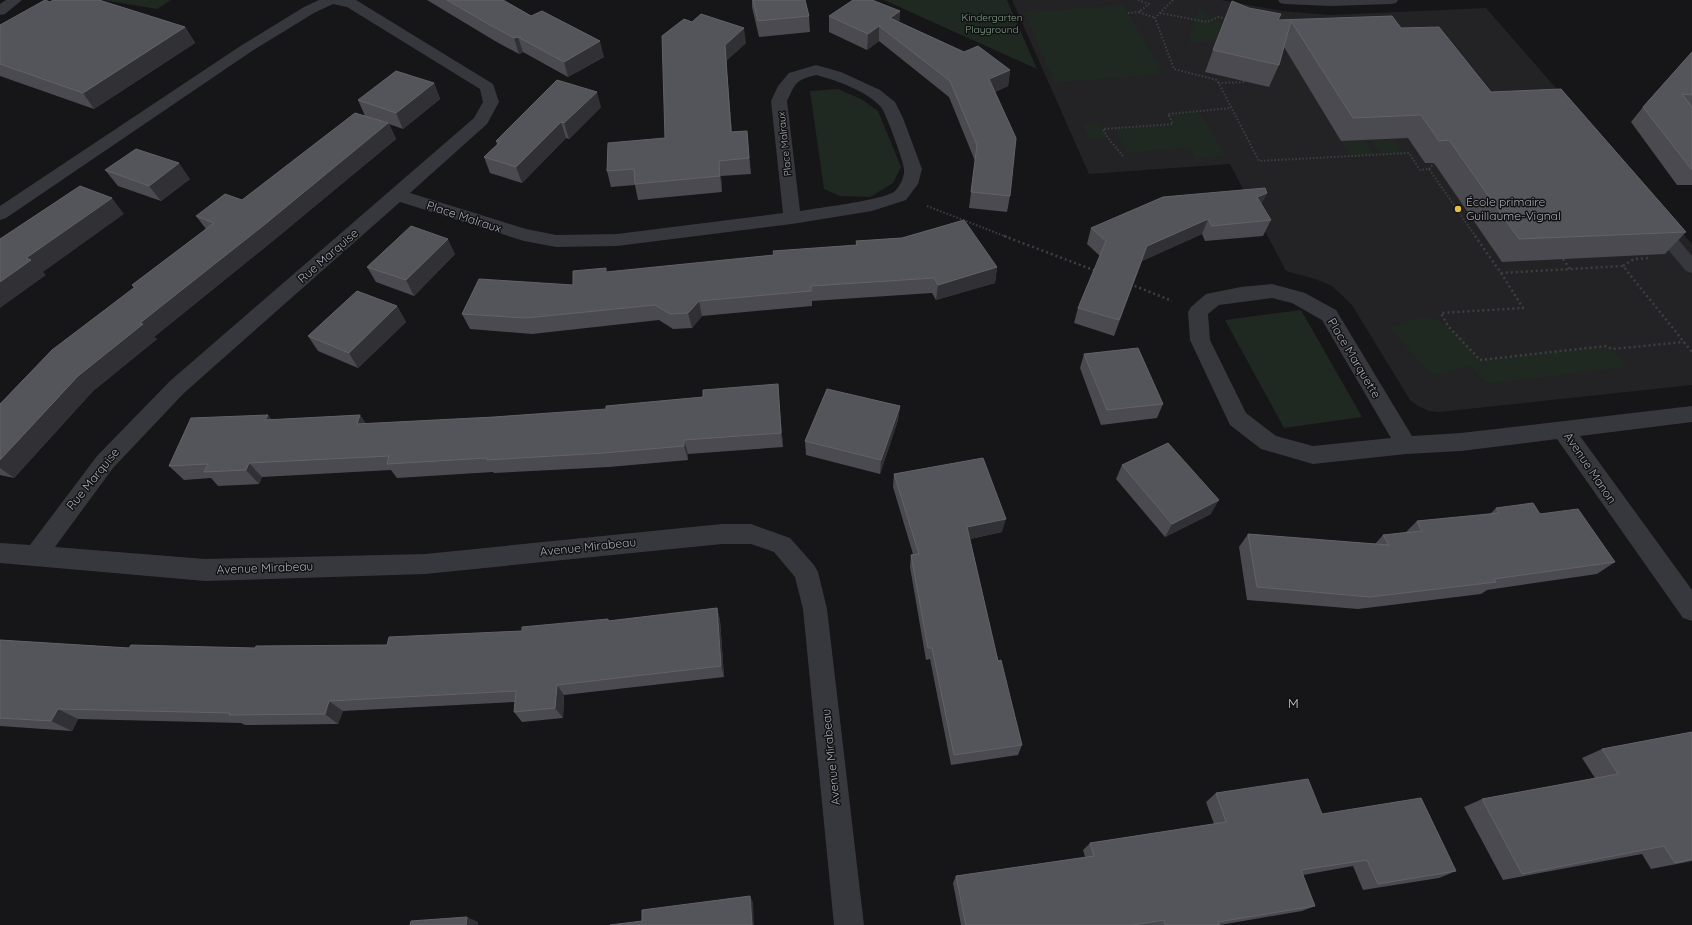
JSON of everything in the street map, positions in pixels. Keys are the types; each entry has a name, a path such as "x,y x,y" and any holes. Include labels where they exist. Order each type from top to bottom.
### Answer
{"street":[{"path":"0,11 15,0"},
{"name":"Rue Marquise","path":"0,214 247,48 309,10 332,0 351,3 487,88 491,102 481,121 178,387 105,462 36,555"},
{"path":"1285,0 1331,2 1391,0"},
{"name":"Place Malraux","path":"398,195 499,228 524,235 556,241 617,240 792,218 872,205 900,196 909,184 912,169 895,118 889,105 874,93 836,75 816,70 794,76 786,86 779,100 792,218"},
{"name":"Place Marquette","path":"1406,445 1329,315 1298,298 1272,291 1213,299 1198,312 1200,340 1238,419 1269,443 1313,455 1406,445 1461,442 1563,430"},
{"name":"Avenue Manon","path":"1692,414 1563,430 1692,610"},
{"name":"Avenue Mirabeau","path":"0,553 205,570 425,564 722,534 751,534 782,545 806,572 815,609 849,925"}],"lane":[{"path":"1647,214 1692,267"}],"path":[{"path":"1138,0 1149,4 1139,12"},
{"path":"1154,18 1173,0"},
{"path":"1128,13 1139,12 1154,18 1174,69 1217,80 1259,161 1409,153 1420,170 1429,169 1434,163"},
{"path":"1159,13 1207,22 1218,17 1234,20"},
{"path":"1218,83 1246,82"},
{"path":"1123,156 1108,138 1103,129 1173,124 1168,114 1231,108"},
{"path":"1429,169 1524,308 1441,313 1448,326 1480,360 1605,346 1612,349 1684,342"},
{"path":"926,206 1103,274"},
{"path":"1563,259 1570,269"},
{"path":"1501,273 1623,266 1634,259"},
{"path":"1623,266 1692,352"},
{"path":"1125,282 1177,302"}],"shaded area":[{"name":"École primaire Guillaume-Vignal","path":"1012,0 1221,0 1282,11 1329,15 1486,8 1692,244 1692,385 1440,412 1429,411 1418,406 1410,400 1352,305 1332,286 1315,279 1286,271 1230,164 1089,174"}],"green space":[{"path":"104,0 171,0 157,9"},
{"name":"Kindergarten Playground","path":"884,0 1007,0 1037,69"},
{"path":"1124,5 1163,74 1055,83 1024,12"},
{"path":"1198,8 1213,19 1224,23 1218,40 1188,43"},
{"path":"838,89 861,99 878,111 901,167 893,183 870,197 840,196 824,189 810,91"},
{"path":"1199,111 1226,156 1195,159 1189,148 1127,153 1115,129 1173,124 1168,114"},
{"path":"1100,122 1108,138 1089,139 1082,124"},
{"path":"1394,138 1404,154 1382,155 1371,140"},
{"path":"1365,140 1374,155 1351,156 1341,141"},
{"path":"1301,310 1362,417 1284,428 1225,320"},
{"path":"1423,316 1441,322 1455,332 1480,360 1605,346 1617,353 1624,365 1621,368 1486,384 1470,366 1435,376 1428,372 1390,328"}],"building":[{"path":"45,0 50,2 53,0 99,0 185,27 83,93 0,64 0,25"},
{"path":"447,0 503,0 531,16 542,11 600,41 564,62 518,37 514,38"},
{"path":"753,0 805,0 809,16 758,21"},
{"path":"853,0 872,0 900,11 890,18 964,52 978,46 1010,70 989,79 1016,138 1010,196 971,192 977,145 950,81 879,26 868,34 829,16"},
{"path":"1232,1 1249,8 1281,14 1278,20 1392,16 1401,28 1439,27 1491,92 1561,89 1686,232 1519,239 1449,140 1439,141 1421,115 1353,118 1291,21 1279,65 1213,50"},
{"path":"701,14 744,28 725,45 731,132 747,131 749,158 719,161 720,176 635,184 634,169 607,171 608,143 665,138 662,36 684,19 692,22"},
{"path":"1692,52 1692,95 1682,94 1692,107 1691,169 1643,107"},
{"path":"396,71 434,83 396,113 358,100"},
{"path":"557,80 597,92 564,123 561,122 516,167 484,157 500,142 496,141"},
{"path":"355,113 388,123 264,225 140,323 143,324 78,376 0,460 0,404 52,350 135,287 132,285 214,223 196,216 225,194 242,200"},
{"path":"136,149 179,163 149,186 105,170"},
{"path":"80,186 112,198 26,258 31,260 0,282 0,239"},
{"path":"1265,188 1267,193 1257,197 1271,220 1212,226 1208,219 1147,246 1119,320 1078,308 1106,241 1091,228 1163,197"},
{"path":"964,220 997,267 938,285 934,278 811,286 811,291 699,301 688,313 670,314 655,305 526,318 462,314 479,279 573,285 573,271 606,268 606,272 774,255 773,251 857,245 856,241 902,238"},
{"path":"411,226 448,239 406,280 367,267"},
{"path":"357,291 397,306 349,353 308,336"},
{"path":"1138,348 1163,404 1107,410 1084,354"},
{"path":"778,384 781,433 684,440 684,446 604,453 487,460 487,458 387,464 389,456 249,463 246,470 204,472 208,464 169,466 191,418 268,415 265,420 360,415 357,424 494,417 606,409 606,406 703,397 703,390"},
{"path":"827,389 900,406 881,460 805,441"},
{"path":"1168,443 1219,500 1172,524 1122,465"},
{"path":"983,458 1006,519 967,527 998,661 1001,660 1022,745 954,755 932,648 928,648 911,555 919,554 894,474"},
{"path":"1533,503 1540,514 1578,509 1615,562 1494,579 1496,582 1370,597 1257,587 1248,534 1389,545 1383,535 1422,531 1417,521 1499,513 1496,508"},
{"path":"717,608 721,666 557,685 555,708 514,712 516,691 329,701 325,714 229,715 230,713 58,709 51,721 0,718 0,640 129,648 131,645 255,648 256,646 387,645 389,637 522,631 522,627 608,619 608,621"},
{"path":"1692,732 1692,859 1675,863 1664,846 1522,874 1482,799 1618,774 1602,749"},
{"path":"1308,779 1322,814 1421,798 1456,871 1378,884 1367,860 1301,870 1315,906 1218,922 1219,925 1165,925 1164,920 1132,925 966,925 956,876 1094,856 1090,843 1226,822 1216,793"},
{"path":"750,896 752,925 610,925 642,921 642,910"},
{"path":"467,917 466,925 410,925 411,921"}],"place":[{"name":"École primaire Guillaume-Vignal","path":"1458,209"}],"district":[{"name":"M","path":"1294,703"}]}
